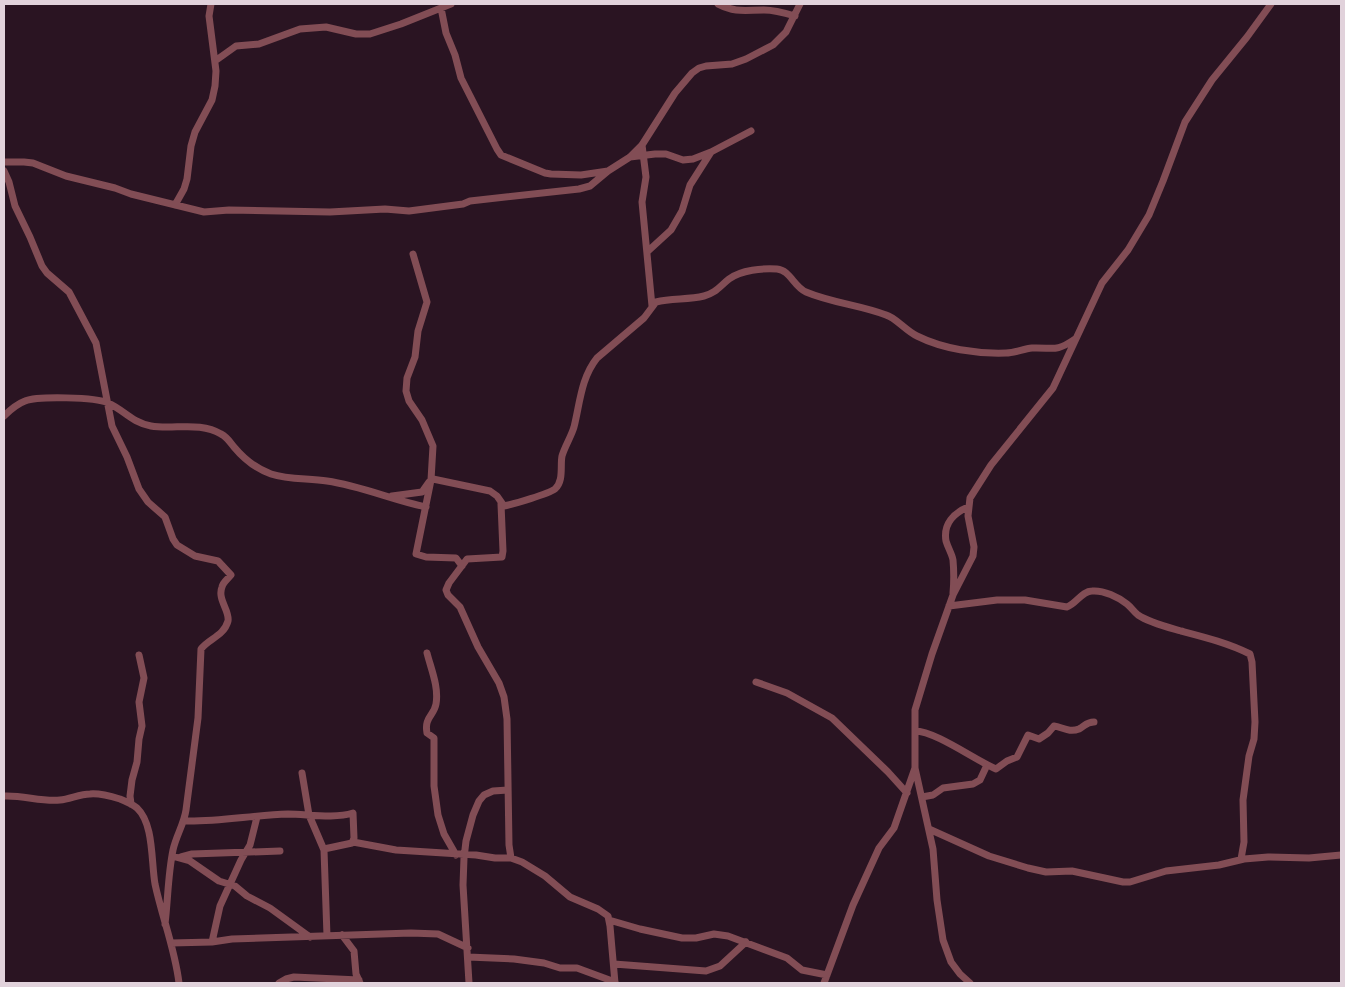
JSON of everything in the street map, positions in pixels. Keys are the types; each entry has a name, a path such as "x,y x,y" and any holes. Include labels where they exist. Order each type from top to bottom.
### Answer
{"street":[{"path":"175,205 186,184 191,146 212,100 215,86 215,61 209,16 211,4"},
{"path":"215,61 236,46 259,44 300,29 326,28 356,34 370,34 452,4"},
{"path":"718,4 741,12 765,10 795,16"},
{"path":"4,162 33,163 66,176 204,212 229,210 330,212 385,209 409,211 463,204 470,201 579,189 590,186 608,171 630,157 642,145 675,93 692,73 706,66 732,64 773,45 786,32 800,4"},
{"path":"970,983 951,962 943,940 937,900 933,849 915,768 915,710 953,595 974,556 968,507 970,498 981,478 1053,388 1102,283 1133,242 1148,214 1163,181 1185,122 1212,80 1271,4"},
{"path":"441,8 446,33 455,55 461,78 497,150 502,155 551,174 581,175 608,171"},
{"path":"630,157 666,154 683,160 693,159 711,152 751,131"},
{"path":"642,145 646,177 642,202 652,306"},
{"path":"648,252 671,230 682,211 690,185 711,152"},
{"path":"4,170 15,206 42,266 46,273 69,292 96,342 112,426 127,457 139,489 148,502 165,517 172,539 177,545 195,556 218,561 231,574 224,582 221,591 228,616 227,625 201,649 198,718 186,810 172,856 165,924"},
{"path":"413,254 427,302 418,331 415,357 407,378 406,391 412,407 422,420 433,446 426,507 416,554 426,557 456,558 462,566"},
{"path":"501,504 504,506 508,505 548,493 556,488 560,478 563,452 573,428 584,378 590,366 597,358 644,318 652,306 662,300 706,295 716,291 736,275 779,269 785,272 806,293 889,315 899,325 916,336 958,350 1005,353 1033,348 1051,350 1059,348 1075,339"},
{"path":"4,416 16,406 32,399 46,398 108,403 138,422 152,426 189,426 215,431 228,439 250,462 271,474 328,481 426,507"},
{"path":"390,497 422,492 433,479 490,491 497,496 501,504 502,557 469,559 449,583 446,592 460,607 499,683 504,697 507,719 509,845 511,858"},
{"path":"953,595 953,558 946,541 946,535 950,521 956,512 968,507"},
{"path":"949,606 997,600 1025,600 1067,606 1090,591 1099,591 1116,597 1129,605 1138,614 1152,621 1219,641 1250,654 1255,722 1254,739 1249,756 1243,800 1244,842 1241,859"},
{"path":"427,653 436,690 436,705 428,717 426,727 427,733 434,738 434,786 438,815 444,834 456,855"},
{"path":"131,804 132,780 137,762 142,726 139,702 144,678 139,655"},
{"path":"756,682 787,693 832,718 908,790"},
{"path":"915,732 923,732 996,769 1017,757 1028,735 1039,739 1055,726 1064,730 1076,730 1088,722 1094,722"},
{"path":"922,797 933,794 943,788 973,784 980,780 987,765"},
{"path":"824,983 853,905 880,848 894,828 915,768"},
{"path":"302,772 309,815 324,849 328,936"},
{"path":"908,790 915,785 920,787"},
{"path":"469,983 468,948 463,908 464,855 473,815 480,800 488,793 508,790"},
{"path":"4,796 61,800 91,794 118,799 136,806 143,816 147,827 154,880 171,943 179,983"},
{"path":"184,821 286,814 343,815 353,813 353,842"},
{"path":"212,942 218,912 252,839 256,817"},
{"path":"929,830 989,856 1023,867 1046,872 1080,872 1123,882 1130,882 1166,871 1219,865 1241,859 1268,857 1309,858 1341,855"},
{"path":"324,849 353,842 396,850 518,860 545,876 570,897 604,913 609,920 615,983 577,968 560,968 544,963 514,959 468,957"},
{"path":"181,857 192,854 280,851"},
{"path":"172,856 190,861 219,881 235,886 247,896 270,908 310,937"},
{"path":"609,920 682,938 696,938 714,934 728,936 787,958 802,970 827,975"},
{"path":"171,943 212,942 232,939 431,933 468,948"},
{"path":"279,983 294,977 359,981 356,974 353,947 342,936"},
{"path":"614,964 711,970 720,966 746,942"}]}
